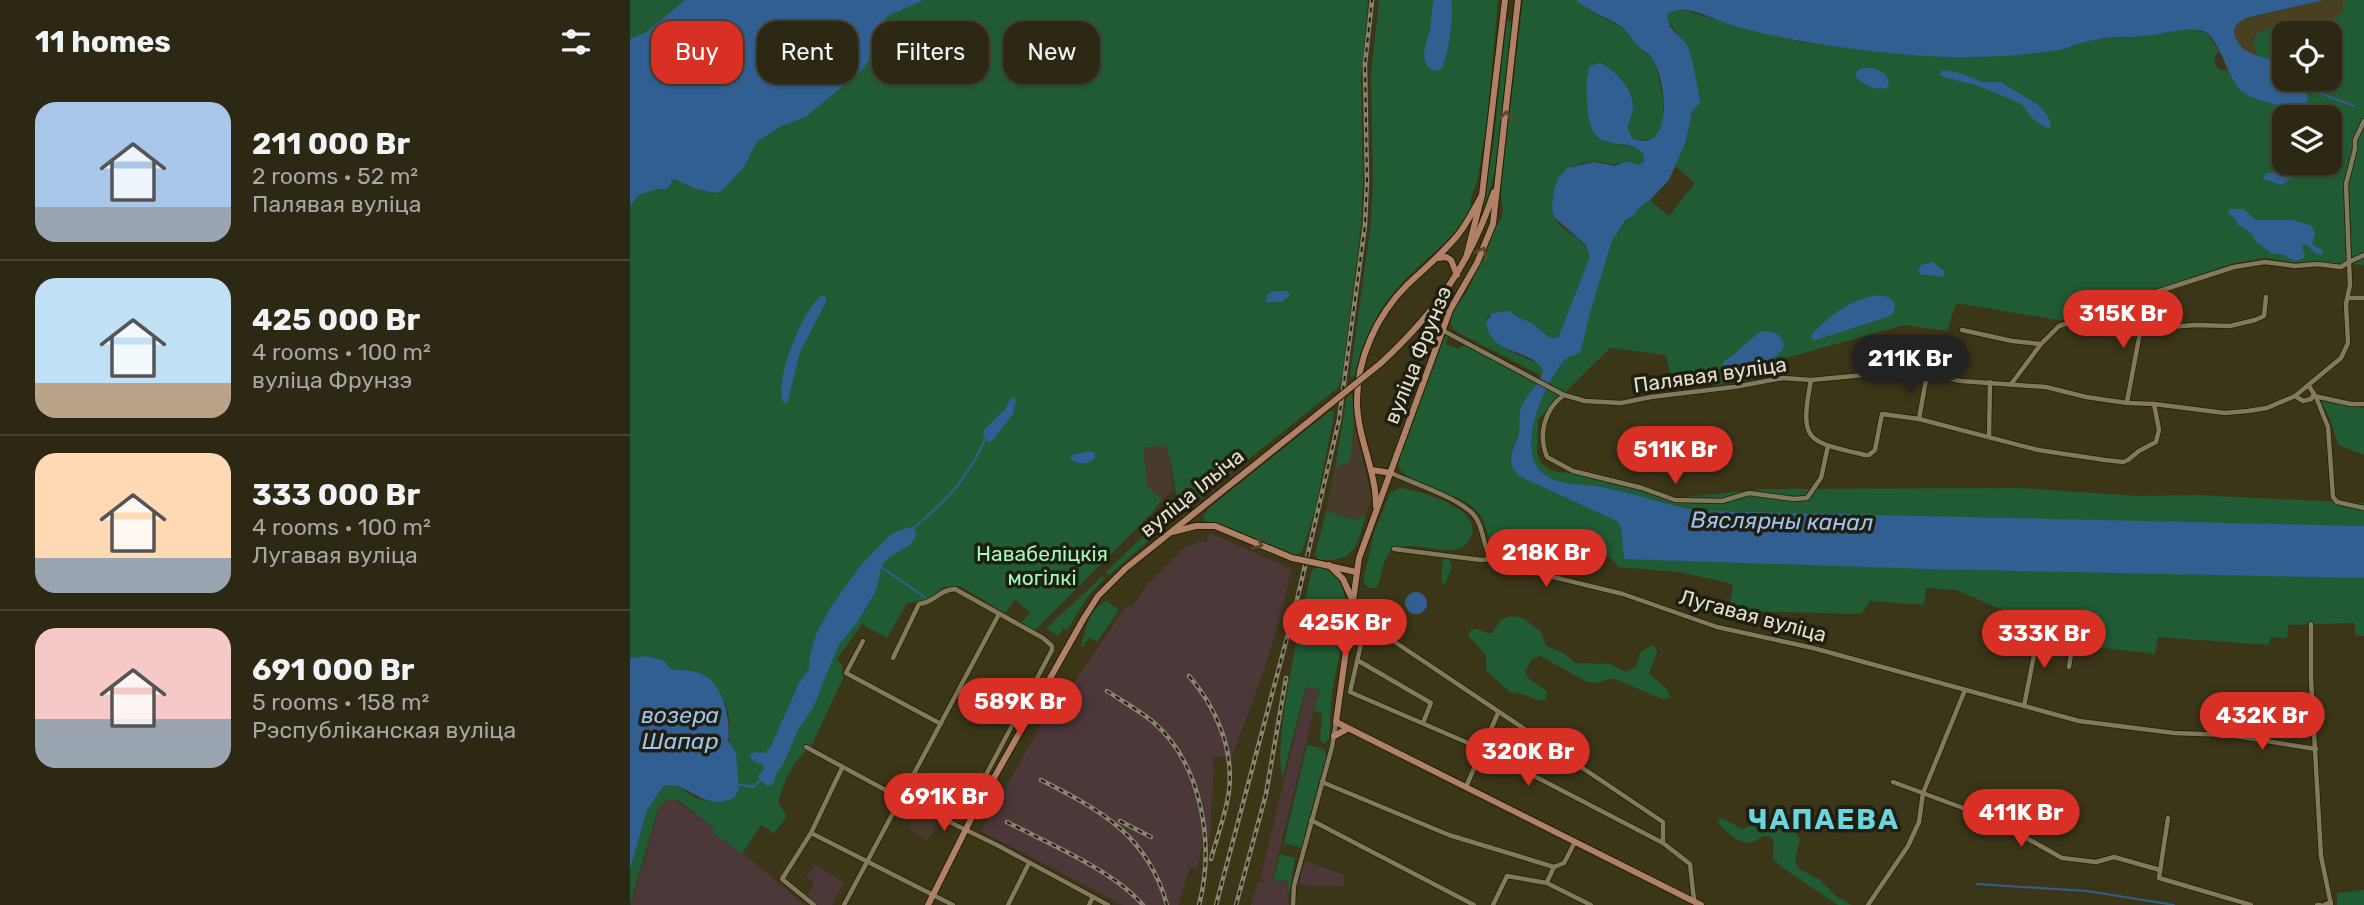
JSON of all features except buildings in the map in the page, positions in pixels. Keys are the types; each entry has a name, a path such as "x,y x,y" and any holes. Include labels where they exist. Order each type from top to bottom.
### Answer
{"main road":[{"path":"1376,512 1375,483 1357,408 1357,390 1365,354 1378,322 1388,308 1457,236 1482,195 1505,0"},
{"name":"вуліца Фрунзэ","path":"1336,722 1359,558 1450,310 1484,249 1496,208 1518,0"},
{"name":"вуліца Ільіча","path":"928,905 966,829 1088,611 1112,581 1381,363 1419,326 1457,275 1476,241 1497,184"},
{"name":"вуліца Ільіча","path":"1466,258 1482,195"},
{"path":"1436,258 1446,257 1451,260 1457,275"},
{"path":"1372,470 1391,473"},
{"path":"1170,532 1199,526 1215,526 1292,558 1356,572"},
{"path":"1329,565 1343,579 1352,601"},
{"path":"1336,722 1701,905"},
{"path":"1334,736 1347,729"}],"street":[{"name":"Палявая вуліца","path":"1443,330 1564,395 1585,401 1621,403 1783,378 1811,380 1896,372 1927,374 1961,381 2046,387 2127,403 2225,413 2267,408 2295,397 2341,358 2346,350 2346,304 2351,277 2346,184 2357,132 2364,121"},
{"path":"2012,383 2040,344 2059,326 2090,321 2152,293 2234,267 2265,262 2341,267 2364,255"},
{"path":"2142,322 2168,327 2237,325 2264,316 2266,297"},
{"path":"2348,298 2364,298"},
{"path":"2127,403 2142,322 2140,300"},
{"path":"1962,330 2040,344"},
{"path":"1919,419 1927,374"},
{"path":"1811,380 1805,422 1814,440 1865,455 1872,454 1875,450 1882,414 1919,419 2038,450 2123,462 2157,442 2159,430 2154,404"},
{"path":"1989,437 1990,383"},
{"path":"2309,386 2328,427 2333,497 2337,502 2364,508"},
{"path":"1564,395 1551,406 1546,417 1543,449 1547,457 1573,471 1642,488 1675,500 1723,502 1749,493 1794,499 1807,498 1821,478 1828,446"},
{"path":"2295,397 2303,401 2315,397 2364,404"},
{"path":"1391,473 1471,512 1480,523 1492,559"},
{"name":"Лугавая вуліца","path":"1395,549 1481,560 1492,559 1511,567 1623,594 1717,626 1813,648 2079,721 2174,733 2230,735 2316,749"},
{"path":"893,658 919,604 931,602 943,590 955,589 1050,643 1052,650 979,788 942,818"},
{"path":"844,905 999,614"},
{"path":"2311,624 2311,679 2321,856 2331,904 2320,905"},
{"path":"2024,706 2039,629 2074,636 2068,667"},
{"path":"1662,843 1663,822 1386,636 1364,631 1350,692 1482,749 1662,843 1690,864 1693,900"},
{"path":"863,641 846,673 941,724"},
{"path":"1357,660 1431,703 1423,723"},
{"path":"1868,905 1908,846 1919,822 1923,793 1965,690"},
{"path":"1466,787 1499,713"},
{"path":"1293,905 1294,886 1336,722"},
{"path":"806,747 1108,905"},
{"path":"814,905 782,879 811,833 842,768"},
{"path":"1322,782 1448,835 1554,867 1564,863 1574,842"},
{"path":"1893,782 2012,830 2062,858 2096,862 2114,857 2160,870"},
{"path":"2168,818 2158,876 2161,880 2251,905"},
{"path":"1311,820 1474,905"},
{"path":"811,833 869,860 953,905"},
{"path":"1008,905 1029,863"},
{"path":"1547,883 1554,867"},
{"path":"1493,905 1507,876 1547,883 1591,905"},
{"path":"1089,905 1093,897"}],"shaded area":[{"path":"1354,423 1371,496 1366,514 1356,520 1326,511 1335,468 1350,461"},
{"path":"1165,445 1170,456 1173,490 1162,500 1147,486 1142,448"},
{"path":"1210,533 1291,569 1282,611 1232,757 1214,757 1210,840 1203,840 1197,869 1190,867 1178,905 1123,905 981,831 1062,688 1066,690 1076,680 1123,610 1128,605 1132,607 1147,585 1185,547 1201,541 1206,543"},
{"path":"1307,687 1319,690 1272,881 1287,881 1289,905 1251,905 1258,882 1264,883 1264,880 1260,879"},
{"path":"673,799 715,828 712,832 805,905 631,905 659,809 665,801"},
{"path":"917,812 938,823 927,842 909,828"},
{"path":"1305,861 1345,875 1343,886 1298,885"},
{"path":"815,865 844,882 832,905 816,905 805,898 815,884 806,876"}],"green space":[{"path":"630,0 685,0 659,21 651,21 651,28 646,32 630,39"},
{"name":"Навабеліцкія могілкі","path":"924,0 1368,0 1361,80 1361,226 1339,387 1189,507 1180,504 1177,497 1165,445 1143,448 1147,486 1162,500 1034,631 1021,623 1030,613 1015,599 1005,613 960,586 944,587 929,600 907,603 887,638 862,624 837,659 842,665 843,678 811,747 799,758 786,780 778,803 787,816 774,833 761,825 742,854 712,832 714,828 678,800 667,800 657,813 630,905 630,872 634,852 642,823 654,796 667,784 672,784 697,798 728,801 730,745 728,711 719,691 705,675 671,669 662,660 647,656 630,658 630,206 639,195 667,189 674,179 696,189 716,193 722,191 744,167 757,142 780,127 807,115 841,84 858,84 858,68 872,55 872,84 989,84 989,21 884,21 888,16"},
{"path":"1379,0 1498,0 1486,137 1471,207 1454,232 1405,279 1386,303 1370,330 1352,378 1350,376 1370,230 1373,186 1371,73"},
{"path":"1523,0 1576,0 1587,9 1625,29 1637,46 1653,59 1663,98 1663,125 1658,134 1651,139 1635,140 1628,132 1633,104 1626,87 1613,71 1603,64 1587,72 1590,123 1606,142 1635,148 1645,154 1645,159 1639,165 1627,161 1613,164 1586,163 1566,170 1560,177 1553,206 1555,218 1583,243 1590,256 1558,338 1550,338 1531,322 1514,313 1494,312 1487,318 1491,336 1504,348 1539,364 1543,370 1542,376 1457,332 1452,328 1450,318 1467,292 1495,227 1502,218 1502,175"},
{"path":"2343,0 2364,0 2364,265 2295,263 2265,258 2231,264 2150,291 2089,320 2057,320 1956,303 1947,331 1904,325 1779,360 1780,375 1713,386 1710,371 1670,373 1666,355 1610,348 1538,419 1537,452 1541,463 1551,471 1604,477 1675,498 1764,489 2019,488 2139,496 2196,495 2364,503 2364,636 2355,635 2355,623 2288,625 2287,638 2270,637 2269,645 2158,637 2155,654 2077,645 2079,626 2003,610 1956,590 1926,588 1924,605 1870,601 1861,614 1744,611 1730,605 1733,584 1680,572 1619,567 1610,557 1591,558 1506,536 1497,557 1485,524 1473,507 1414,480 1399,468 1398,463 1443,337 1448,336 1446,344 1458,349 1466,344 1539,381 1520,412 1519,430 1510,458 1521,477 1614,519 1617,490 1569,483 1544,474 1535,463 1531,450 1531,434 1548,385 1566,359 1581,351 1612,241 1623,224 1650,200 1669,216 1695,183 1675,166 1687,137 1692,111 1700,100 1689,48 1667,20 1668,14 1675,10 1801,42 1956,57 2026,53 2072,47 2094,39 2148,36 2183,28 2207,33 2219,51 2215,57 2217,67 2228,70 2236,86 2257,99 2280,105 2272,105 2272,175 2342,175 2342,105 2305,105 2308,100 2304,91 2342,91 2342,21 2330,21 2343,10"},
{"path":"1506,21 1512,21 1500,147 1488,196 1479,218 1493,148"},
{"path":"2270,28 2272,60 2257,55 2253,45 2254,36"},
{"path":"1352,393 1354,423 1350,461 1335,468 1347,397"},
{"path":"2321,401 2364,408 2364,455 2338,445"},
{"path":"1333,411 1334,415 1315,510 1302,552 1289,554 1215,523 1204,521 1203,516 1209,508"},
{"path":"1400,488 1435,497 1460,511 1469,519 1473,529 1470,539 1455,550 1412,546 1393,550 1384,561 1378,585 1376,588 1369,588 1364,583 1364,577 1374,533 1390,493"},
{"path":"1170,510 1173,519 1109,575 1106,572"},
{"path":"1326,511 1356,520 1366,514 1353,550 1340,559 1318,559 1315,555"},
{"path":"1443,558 1449,559 1452,567 1445,585 1441,581"},
{"path":"1317,567 1338,577 1344,591 1345,604 1343,634 1332,695 1329,739 1324,744 1320,741 1322,713 1314,711 1320,690 1306,687 1283,776 1280,762 1281,738 1290,677 1312,570"},
{"path":"1102,576 1105,578 1088,596 1067,630 1063,628 1059,636 1046,629 1088,590"},
{"path":"1107,601 1119,610 1097,642 1089,637 1083,647 1081,646 1092,613"},
{"path":"1511,616 1523,618 1541,632 1546,646 1562,652 1575,663 1610,664 1625,672 1636,667 1640,653 1651,645 1654,646 1657,652 1649,673 1668,690 1670,698 1663,699 1612,678 1596,683 1587,682 1540,656 1532,659 1525,671 1529,679 1547,691 1546,699 1540,701 1510,692 1486,670 1486,656 1468,635 1471,630 1476,629 1491,634 1501,620"},
{"path":"1307,745 1324,749 1326,756 1301,848 1284,843"},
{"path":"1722,818 1742,829 1756,824 1788,827 1795,831 1800,839 1795,861 1799,869 1819,879 1836,896 1851,905 1838,905 1780,866 1773,858 1774,841 1769,836 1743,842 1720,826 1718,820"},
{"path":"1280,854 1295,858 1289,895 1287,880 1273,881"},
{"path":"2364,890 2364,905 2337,905 2337,893"}],"sand":[{"path":"2324,0 2343,0 2343,10 2337,18 2325,21 2272,21 2272,28 2258,32 2253,40 2257,55 2247,52 2236,40 2234,30 2241,20"}],"water":[{"path":"685,0 924,0 888,16 884,21 872,21 872,55 858,73 858,21 757,21 757,84 845,84 807,116 780,127 757,142 744,167 722,191 716,193 696,189 674,179 667,189 639,195 630,206 630,39 651,28 651,84 743,84 743,21 659,21"},
{"path":"1434,0 1451,0 1452,6 1444,63 1441,69 1435,71 1424,58"},
{"name":"Вяслярны канал","path":"1576,0 2324,0 2246,18 2238,23 2234,30 2239,45 2244,49 2272,60 2272,91 2306,91 2308,100 2305,105 2277,105 2244,93 2235,83 2213,40 2203,31 2196,30 2100,39 2037,53 1952,57 1910,55 1788,39 1748,30 1689,11 1674,11 1668,14 1669,24 1689,51 1700,103 1692,111 1686,141 1669,180 1625,221 1612,241 1581,351 1564,361 1548,385 1535,417 1531,450 1535,463 1544,474 1558,481 1618,491 1700,511 2364,526 2364,578 1926,569 1625,559 1620,525 1617,521 1521,477 1512,466 1511,455 1519,431 1520,411 1543,370 1529,358 1495,341 1486,323 1492,313 1510,311 1531,322 1550,338 1558,338 1590,256 1586,245 1554,217 1554,189 1559,177 1567,168 1594,162 1615,166 1627,161 1639,165 1644,161 1644,155 1636,148 1601,139 1594,132 1589,120 1587,100 1590,66 1600,63 1606,66 1627,87 1633,110 1628,129 1632,138 1646,141 1656,136 1661,125 1664,111 1661,80 1651,57 1622,27"},
{"path":"1863,68 1873,68 1886,75 1889,84 1887,88 1870,87 1856,77 1856,72"},
{"path":"1942,70 1960,73 1982,82 2001,82 2037,104 2048,116 2051,127 2048,129 2033,119 2022,105 2015,101 1979,86 1943,77 1940,74"},
{"path":"2266,174 2294,175 2282,185 2263,179"},
{"path":"2229,209 2244,209 2256,220 2293,220 2312,226 2315,233 2312,244 2322,250 2323,255 2316,254 2306,244 2302,246 2305,257 2295,261 2282,254 2273,254 2257,243 2251,233 2238,225 2228,213"},
{"path":"1933,262 1944,271 1944,277 1920,274 1918,271 1921,265"},
{"path":"1274,291 1287,291 1290,295 1282,302 1266,302 1267,295"},
{"path":"823,295 826,302 800,352 785,404 782,381 792,347 807,313"},
{"path":"1873,296 1884,296 1892,300 1895,306 1893,314 1816,340 1811,339 1812,334 1840,310"},
{"path":"1762,331 1770,331 1779,336 1784,346 1780,352 1759,363 1727,368 1723,365 1724,361"},
{"path":"1014,397 1016,401 1013,414 993,440 988,442 983,435 984,430 1005,409"},
{"path":"1092,451 1095,457 1087,463 1070,459 1072,455"},
{"path":"910,527 916,531 915,538 910,545 889,557 882,565 876,591 856,624 839,644 813,708 798,730 774,783 769,786 764,784 758,776 764,769 763,765 752,760 750,755 754,752 765,753 771,746 799,683 809,669 817,632 832,605 861,565 885,540 895,532"},
{"path":"1416,592 1424,595 1427,603 1424,611 1416,614 1408,611 1405,603 1408,595"},
{"name":"возера Шапар","path":"647,656 663,660 671,669 700,673 717,687 725,704 728,741 736,752 739,789 734,798 723,802 704,799 680,787 663,786 647,810 630,869 630,658"}],"waterway":[{"path":"2306,91 2317,92 2354,106"},
{"path":"912,529 954,489 971,467 985,440"},
{"path":"881,567 926,598"},
{"path":"737,784 753,787 762,779"},
{"path":"1977,884 2087,891 2174,905"}],"railway":[{"path":"1216,905 1297,600 1339,420 1365,225 1365,64 1372,0"},
{"path":"1189,676 1215,715 1229,760 1228,800 1211,859"},
{"path":"1236,905 1266,794 1286,678"},
{"path":"1107,691 1152,721 1169,738 1183,759 1193,782 1204,831 1204,881 1199,905"},
{"path":"1041,780 1083,802 1119,828 1148,860 1167,905"},
{"path":"1120,821 1151,837"},
{"path":"1007,822 1097,869 1115,880 1143,905"}],"district":[{"name":"ЧАПАЕВА","path":"1824,819"}]}
